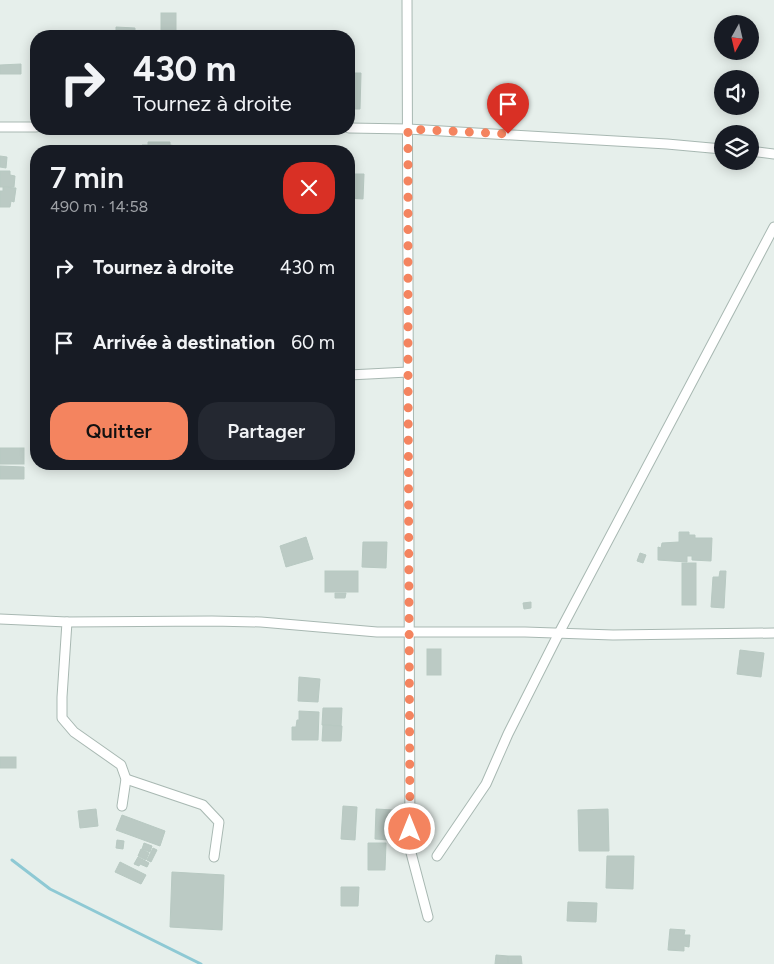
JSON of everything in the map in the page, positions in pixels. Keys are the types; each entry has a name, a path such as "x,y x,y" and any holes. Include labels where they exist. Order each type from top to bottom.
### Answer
{"street":[{"path":"407,0 410,849 428,917"},
{"path":"0,127 30,127"},
{"path":"355,128 408,129 714,148"},
{"path":"759,153 774,154"},
{"path":"437,856 486,784 508,734 559,633 774,227"},
{"path":"355,375 408,372"},
{"path":"0,619 67,622 261,622 377,632 612,635 774,633"},
{"path":"67,622 62,718 74,732 121,765 126,779 122,806"},
{"path":"126,779 203,805 219,822 214,858"}],"building":[{"path":"161,13 176,13 176,30 161,30"},
{"path":"116,27 135,28 135,30 116,30"},
{"path":"21,64 21,74 0,74 0,65"},
{"path":"355,73 361,73 360,109 355,109"},
{"path":"148,142 170,142 170,145 148,145"},
{"path":"0,156 7,157 6,168 0,167"},
{"path":"0,171 10,171 10,175 15,176 14,187 0,187"},
{"path":"355,174 364,174 363,199 355,198"},
{"path":"3,187 16,188 14,202 11,201 10,207 0,207 0,191 3,191"},
{"path":"0,448 24,448 24,464 0,464"},
{"path":"0,466 24,467 24,479 0,479"},
{"path":"679,532 689,532 689,535 695,535 695,538 712,538 711,561 692,560 692,556 687,556 687,562 658,560 658,547 661,548 662,543 679,542"},
{"path":"306,537 313,559 286,567 280,546"},
{"path":"363,542 387,542 386,568 362,567"},
{"path":"640,553 646,555 643,563 637,561"},
{"path":"682,563 696,563 696,605 682,605"},
{"path":"325,571 358,571 358,592 325,592"},
{"path":"720,571 726,571 724,608 711,607 713,577 719,577"},
{"path":"335,593 346,593 345,598 335,598"},
{"path":"531,602 531,608 524,609 523,603"},
{"path":"427,649 441,649 441,675 427,675"},
{"path":"740,650 764,653 761,677 737,674"},
{"path":"299,677 320,679 318,702 298,701"},
{"path":"323,708 342,708 341,726 322,725"},
{"path":"299,711 319,712 318,740 292,740 292,727 296,727 297,720 299,720"},
{"path":"323,725 342,726 341,741 322,741"},
{"path":"0,757 16,757 16,768 0,768"},
{"path":"343,806 357,807 355,840 341,839"},
{"path":"96,809 98,826 80,828 78,811"},
{"path":"376,809 393,810 391,840 375,839"},
{"path":"608,809 609,851 579,851 578,810"},
{"path":"122,815 165,831 160,846 116,830"},
{"path":"117,840 124,841 123,849 116,848"},
{"path":"144,843 152,846 150,852 142,849"},
{"path":"368,843 386,843 385,870 368,870"},
{"path":"153,848 157,850 151,862 147,860"},
{"path":"141,849 149,853 146,860 138,856"},
{"path":"607,856 634,856 633,889 606,888"},
{"path":"138,857 149,863 147,867 134,864"},
{"path":"120,862 146,875 141,884 115,872"},
{"path":"172,872 224,875 222,930 170,927"},
{"path":"341,887 359,887 358,906 341,906"},
{"path":"568,902 597,903 596,922 567,921"},
{"path":"670,929 685,930 684,935 690,935 689,947 684,946 684,951 668,950"},
{"path":"496,955 508,956 508,964 495,964"},
{"path":"508,956 521,956 522,964 508,964"}],"waterway":[{"path":"12,860 50,889 201,964"}],"route":[{"path":"410,829 408,129 508,134"}]}
